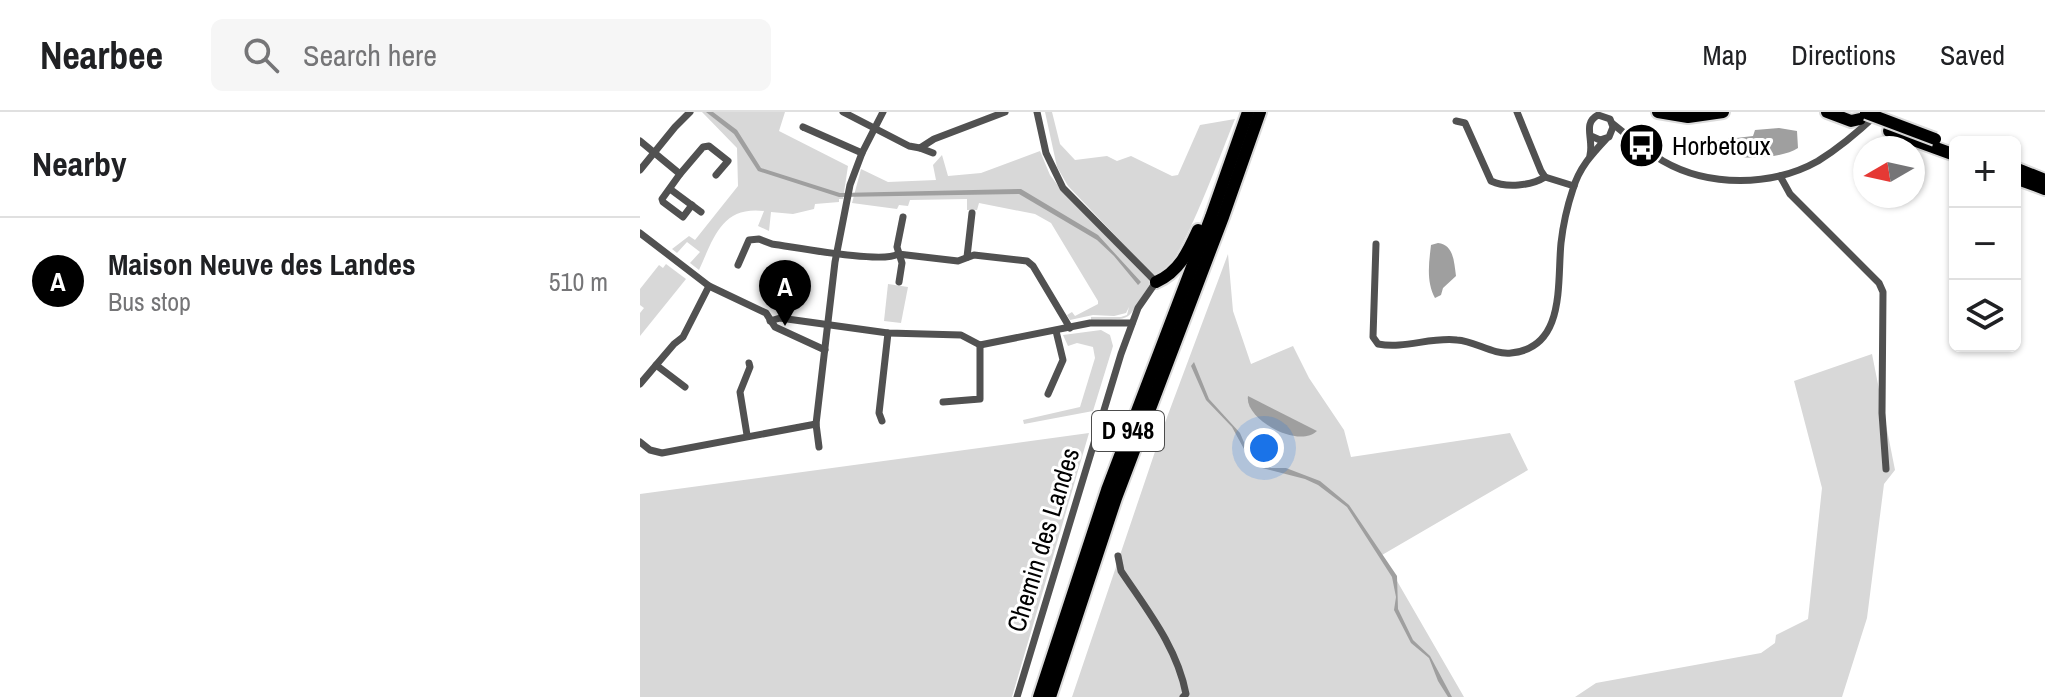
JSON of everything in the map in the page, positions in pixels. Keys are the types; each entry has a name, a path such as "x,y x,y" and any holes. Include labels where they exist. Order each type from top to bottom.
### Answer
{"highway":[{"name":"D 948","path":"1039,697 1127,432 1248,112"},
{"name":"D 948","path":"1050,697 1124,474 1260,112"},
{"path":"1658,112 1688,117 1723,112"},
{"path":"1827,112 1851,121 1868,114"},
{"path":"1841,112 1868,114 1949,144"},
{"path":"1868,114 1889,131 1949,153"},
{"path":"2021,170 2045,180"},
{"path":"2021,180 2045,189"},
{"path":"1156,282 1179,266 1211,198 1221,189"}],"street":[{"path":"640,170 690,112"},
{"path":"843,112 909,146 933,153"},
{"path":"819,447 816,424 850,185 883,112"},
{"path":"920,148 934,139 1005,112"},
{"path":"1037,112 1046,153 1063,188 1156,282"},
{"path":"1517,112 1545,177 1574,186"},
{"path":"1590,155 1588,126 1593,115 1603,114 1666,162 1694,173 1746,180 1780,176 1799,170 1832,152 1868,114"},
{"path":"1456,121 1465,123 1491,181 1501,185 1535,182 1545,177"},
{"path":"1376,244 1373,337 1378,344 1390,346 1454,339 1504,353 1530,348 1546,335 1555,312 1564,224 1574,186 1590,155 1608,138 1613,124"},
{"path":"803,127 862,153"},
{"path":"1591,136 1597,139 1627,135"},
{"path":"640,141 680,174"},
{"path":"692,205 683,217 662,199 703,147 709,146 728,161 716,175"},
{"path":"1780,176 1790,194 1879,283 1883,292 1882,413 1886,469"},
{"path":"670,189 701,212"},
{"path":"967,257 972,213"},
{"path":"899,282 902,263 898,254 898,235 903,217"},
{"path":"640,233 709,286 766,313 770,321 783,331 825,350"},
{"path":"738,265 749,240 759,239 772,244 891,258 898,254 958,261 967,257 1027,261 1070,328"},
{"name":"Chemin des Landes","path":"1017,697 1128,334 1143,299 1156,282"},
{"path":"640,384 683,337 709,286"},
{"path":"770,321 780,318 888,333 961,335 980,345 1090,323 1132,323"},
{"path":"1115,324 1128,334"},
{"path":"1048,394 1063,360 1056,331"},
{"path":"882,421 879,413 888,333"},
{"path":"943,402 980,399 980,345"},
{"path":"747,435 740,392 749,363"},
{"path":"656,365 685,387"},
{"path":"640,442 650,450 662,453 816,424"},
{"path":"1118,556 1121,571 1174,652 1184,684 1186,694 1183,697"}],"shaded area":[{"path":"702,112 785,112 779,131 848,166 843,199 815,204 814,209 793,214 771,212 769,231 758,226 764,211 738,213 721,226 699,270 690,263 700,252 687,242 677,253 672,249 689,236 695,240 738,186 737,148"},
{"path":"706,112 713,112 737,130 761,168 840,193 1021,189 1098,235 1141,282 1138,285 1097,240 1019,194 839,197 758,171 734,134"},
{"path":"1045,112 1052,112 1060,144 1075,160 1107,156 1117,161 1131,156 1172,176 1178,175 1200,125 1235,119 1191,227 1161,275 1152,274 1068,186 1057,167"},
{"path":"1779,128 1797,131 1798,148 1779,155 1754,158 1728,155 1710,147 1711,141 1753,136 1755,130"},
{"path":"1040,151 1050,175 1062,191 1149,280 1149,286 1128,316 1116,319 1091,320 1091,317 1121,317 1127,315 1129,307 1126,313 1114,316 1093,315 1070,320 1067,315 1072,312 1075,316 1098,304 1098,301 1051,223 1035,214 979,203 977,210 967,210 967,199 910,200 908,206 899,205 897,209 852,203 861,169 888,182 936,180 933,165 942,155 948,176 981,173"},
{"path":"1438,243 1450,251 1456,276 1435,298 1430,285 1429,265 1431,245"},
{"path":"1228,254 1233,311 1251,364 1293,346 1309,378 1344,430 1351,457 1510,433 1528,470 1382,555 1464,697 1072,697 1163,428"},
{"path":"666,264 686,279 640,336 640,313 644,308 640,305 640,289 659,265 663,268"},
{"path":"888,284 908,287 901,323 884,321"},
{"path":"1101,330 1110,335 1113,346 1093,411 1024,424 1023,420 1080,407 1095,358 1093,347 1077,343 1068,346 1063,335"},
{"path":"1872,354 1895,470 1884,484 1867,618 1842,697 1575,697 1596,683 1761,653 1775,643 1776,635 1808,619 1822,488 1794,381"},
{"path":"1194,362 1209,399 1240,433 1246,447 1262,464 1271,468 1286,468 1320,481 1349,505 1397,576 1398,609 1413,640 1430,656 1452,697 1448,697 1438,681 1429,658 1411,643 1394,610 1396,597 1392,577 1347,507 1305,479 1258,467 1232,427 1206,400 1191,366"},
{"path":"1248,396 1317,431 1308,436 1298,436 1274,429 1254,414"},
{"path":"1089,433 1012,697 640,697 640,494"}],"place":[{"name":"Horbetoux","path":"1641,146"},
{"name":"Maison Neuve des Landes","path":"785,326"}]}
